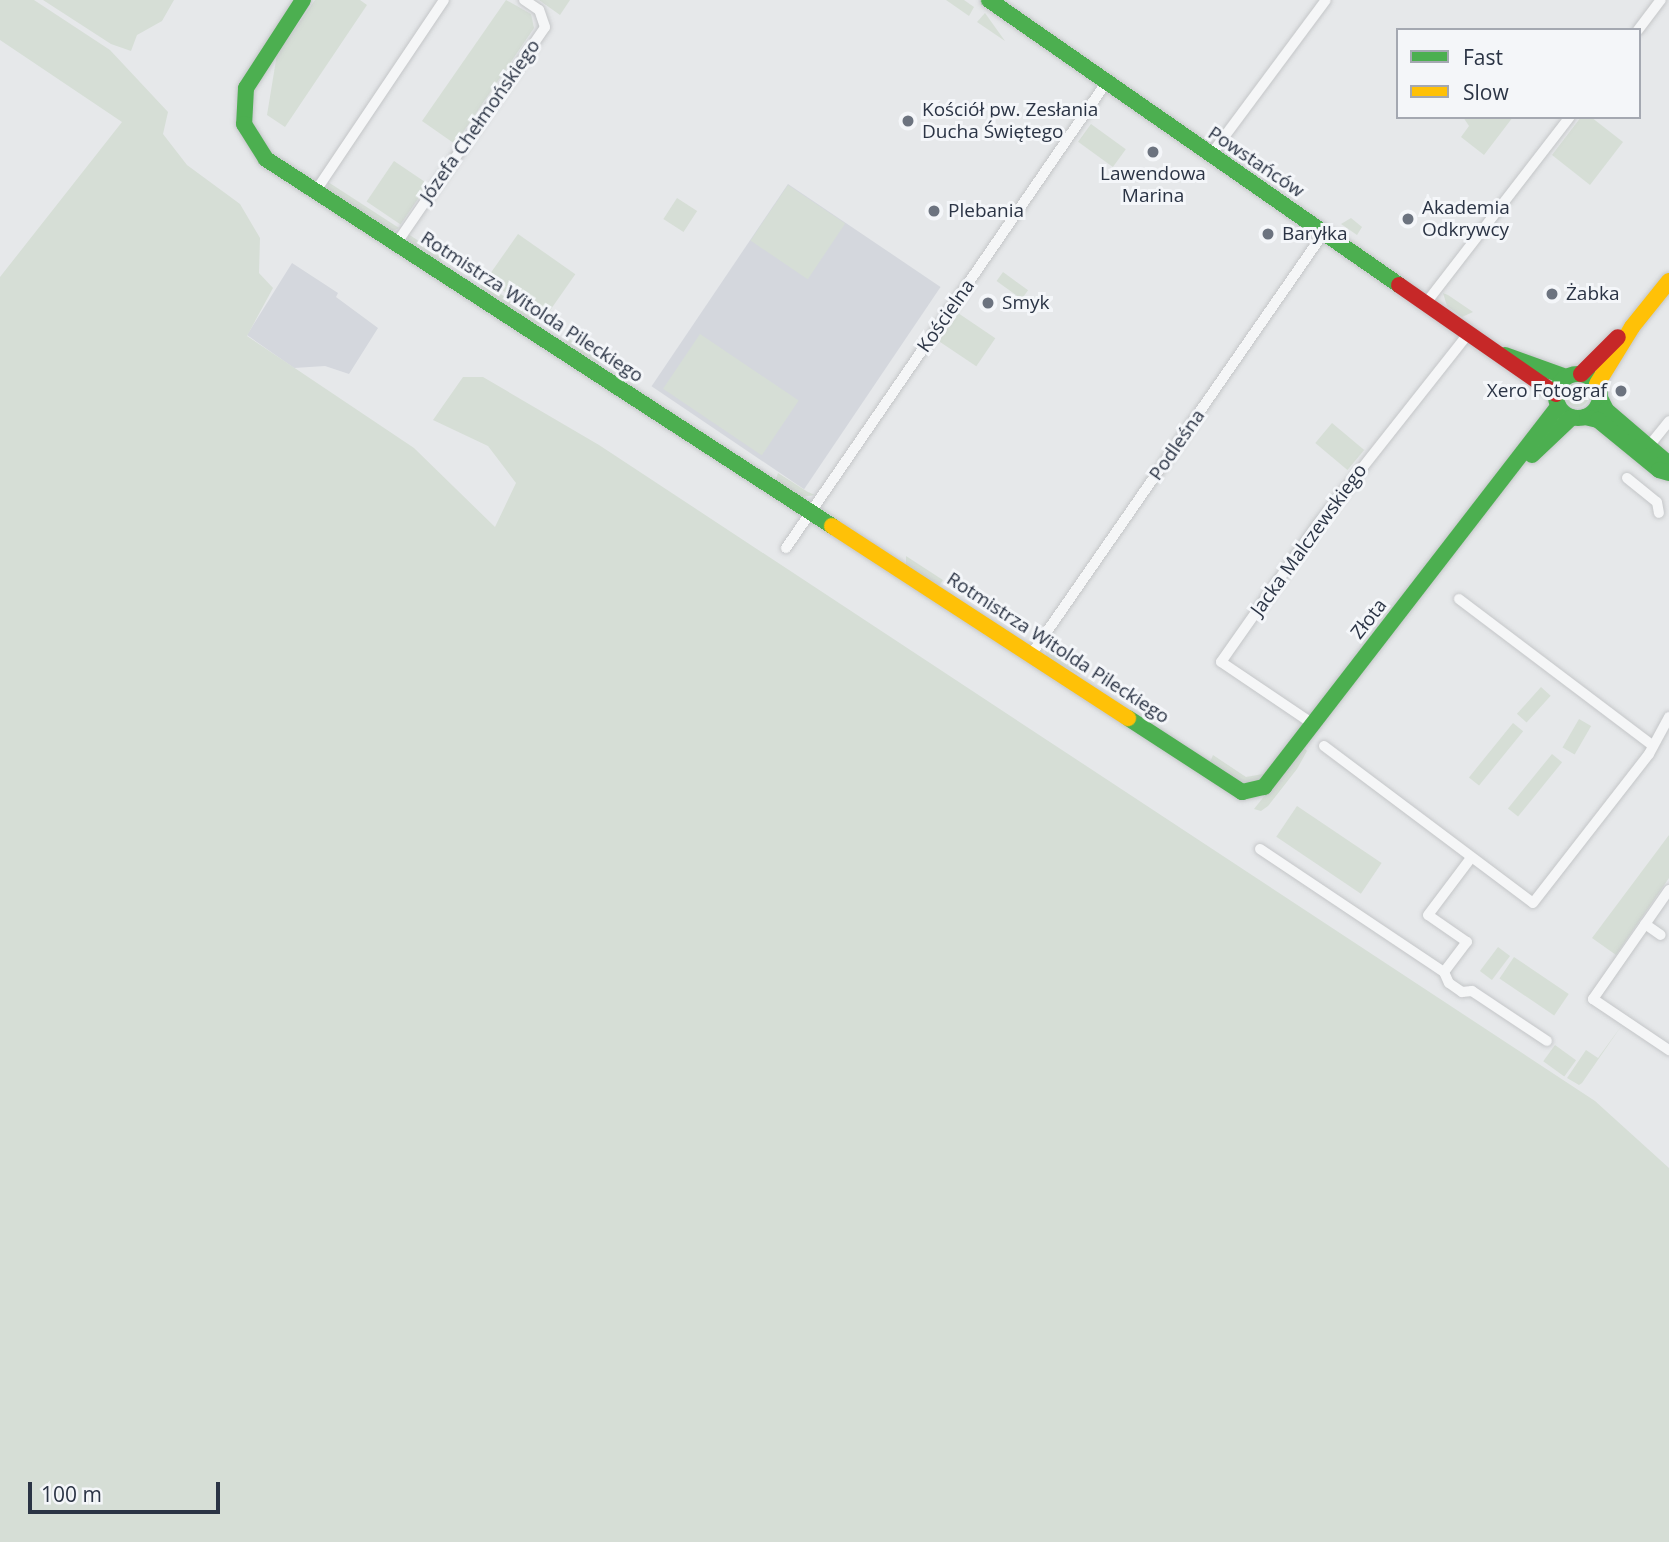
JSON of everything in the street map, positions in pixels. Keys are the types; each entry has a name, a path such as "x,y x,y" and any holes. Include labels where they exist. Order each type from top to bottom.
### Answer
{"street":[{"name":"Rotmistrza Witolda Pileckiego","path":"303,0 250,79 243,102 244,124 260,153 315,192 811,512 830,529 843,533 1238,790 1253,793"},
{"path":"315,192 444,0"},
{"name":"Józefa Chełmońskiego","path":"396,244 545,27 539,10 524,0"},
{"name":"Powstańców","path":"989,0 1210,156 1502,354 1578,417"},
{"path":"1210,156 1326,0"},
{"path":"1639,28 1661,0"},
{"name":"Kościelna","path":"786,548 1106,83"},
{"path":"1426,303 1568,119"},
{"name":"Podleśna","path":"1030,656 1324,234"},
{"path":"1632,327 1669,281"},
{"name":"Złota","path":"1253,793 1264,787 1515,467 1573,375 1632,327"},
{"name":"Złota","path":"1515,467 1578,417 1598,391 1632,327"},
{"name":"Jacka Malczewskiego","path":"1313,724 1221,662 1318,524 1469,333"},
{"name":"Powstańców","path":"1502,354 1573,375 1598,391"},
{"path":"1598,391 1606,410 1669,464"},
{"path":"1578,417 1598,420 1659,470 1669,473"},
{"path":"1649,446 1669,421"},
{"path":"1627,478 1657,502 1659,513"},
{"path":"1459,599 1652,745"},
{"path":"1324,746 1533,903 1652,745 1669,717"},
{"path":"1260,849 1444,972 1449,983 1462,992 1472,992 1547,1041"},
{"path":"1444,972 1467,942 1428,915 1471,858"},
{"path":"1669,890 1594,999 1669,1050"},
{"path":"1645,924 1661,935"}],"shaded area":[{"path":"0,0 34,0 110,50 168,112 163,134 187,165 240,204 260,238 259,273 273,288 247,336 414,448 495,527 516,483 488,446 433,420 463,377 483,377 599,445 1595,1101 1669,1168 1669,1542 0,1542 0,277 122,122 0,40"},
{"path":"43,0 174,0 162,21 137,35 131,51 111,44"},
{"path":"315,0 360,0 367,5 285,127 267,115 277,54"},
{"path":"506,0 531,14 534,28 455,144 422,121"},
{"path":"539,0 570,0 560,15"},
{"path":"946,0 964,0 974,7 969,16"},
{"path":"985,13 1005,41 977,22"},
{"path":"1464,119 1511,119 1484,155 1461,137 1469,126"},
{"path":"1579,119 1594,119 1623,142 1590,185 1552,155"},
{"path":"1091,124 1126,149 1113,167 1078,142"},
{"path":"394,161 428,184 401,225 367,202"},
{"path":"328,182 399,228 391,232 327,190"},
{"path":"788,184 941,287 804,489 652,386"},
{"path":"788,185 845,224 808,279 751,241"},
{"path":"677,198 697,211 684,232 663,219"},
{"path":"1351,218 1362,227 1357,235 1341,224"},
{"path":"408,234 442,256 440,265 408,243"},
{"path":"518,234 575,274 544,319 486,279"},
{"path":"292,263 338,293 336,297 378,328 349,374 325,366 294,368 247,335"},
{"path":"1003,272 1028,290 1022,299 997,281"},
{"path":"481,281 543,322 534,326 480,290"},
{"path":"1443,293 1473,312 1462,317 1447,306"},
{"path":"958,313 995,338 976,366 939,341"},
{"path":"700,334 799,401 762,455 663,389"},
{"path":"566,337 601,359 598,364 565,344"},
{"path":"1577,383 1588,390 1589,395 1582,406 1577,407 1566,400 1565,395 1572,384"},
{"path":"1332,423 1364,450 1347,470 1315,443"},
{"path":"778,473 815,495 802,497 775,482"},
{"path":"906,556 943,580 939,586 906,566"},
{"path":"1044,647 1082,671 1080,675 1047,658"},
{"path":"1541,687 1551,696 1527,722 1517,714"},
{"path":"1579,719 1591,726 1575,755 1562,748"},
{"path":"1513,723 1523,731 1479,786 1469,777"},
{"path":"1293,740 1260,781 1247,786 1210,762 1213,755 1246,777 1263,774"},
{"path":"1303,747 1307,751 1297,769 1268,806 1261,811 1254,809"},
{"path":"1552,754 1562,762 1518,817 1508,808"},
{"path":"1297,806 1382,863 1361,894 1276,837"},
{"path":"1669,835 1669,878 1616,955 1592,938"},
{"path":"1498,947 1510,956 1492,980 1480,971"},
{"path":"1514,957 1569,994 1554,1015 1499,979"},
{"path":"1622,1025 1582,1083 1579,1085 1567,1078 1586,1050 1598,1058"},
{"path":"1555,1045 1576,1060 1564,1076 1543,1061"}],"traffic: fast":[{"path":"303,0 246,88 244,124 266,159 832,526"},
{"path":"989,0 1399,285"},
{"path":"1505,355 1566,377"},
{"path":"1578,374 1594,380 1600,396 1594,412 1578,418 1562,412 1556,396 1562,380 1578,374"},
{"path":"1600,398 1606,410 1669,464"},
{"path":"1128,718 1242,792 1264,787 1558,406"},
{"path":"1532,455 1572,417"},
{"path":"1585,417 1598,420 1659,470 1669,473"}],"traffic: slow":[{"path":"1597,384 1632,327 1669,281"},
{"path":"832,526 1128,718"}],"traffic: jam":[{"path":"1399,285 1556,394"},
{"path":"1581,374 1618,337"}],"place":[{"name":"Kościół pw. Zesłania Ducha Świętego","path":"908,121"},
{"name":"Lawendowa Marina","path":"1153,152"},
{"name":"Plebania","path":"934,211"},
{"name":"Akademia Odkrywcy","path":"1408,219"},
{"name":"Baryłka","path":"1268,234"},
{"name":"Żabka","path":"1552,294"},
{"name":"Smyk","path":"988,303"},
{"name":"Xero Fotograf","path":"1621,391"}]}
